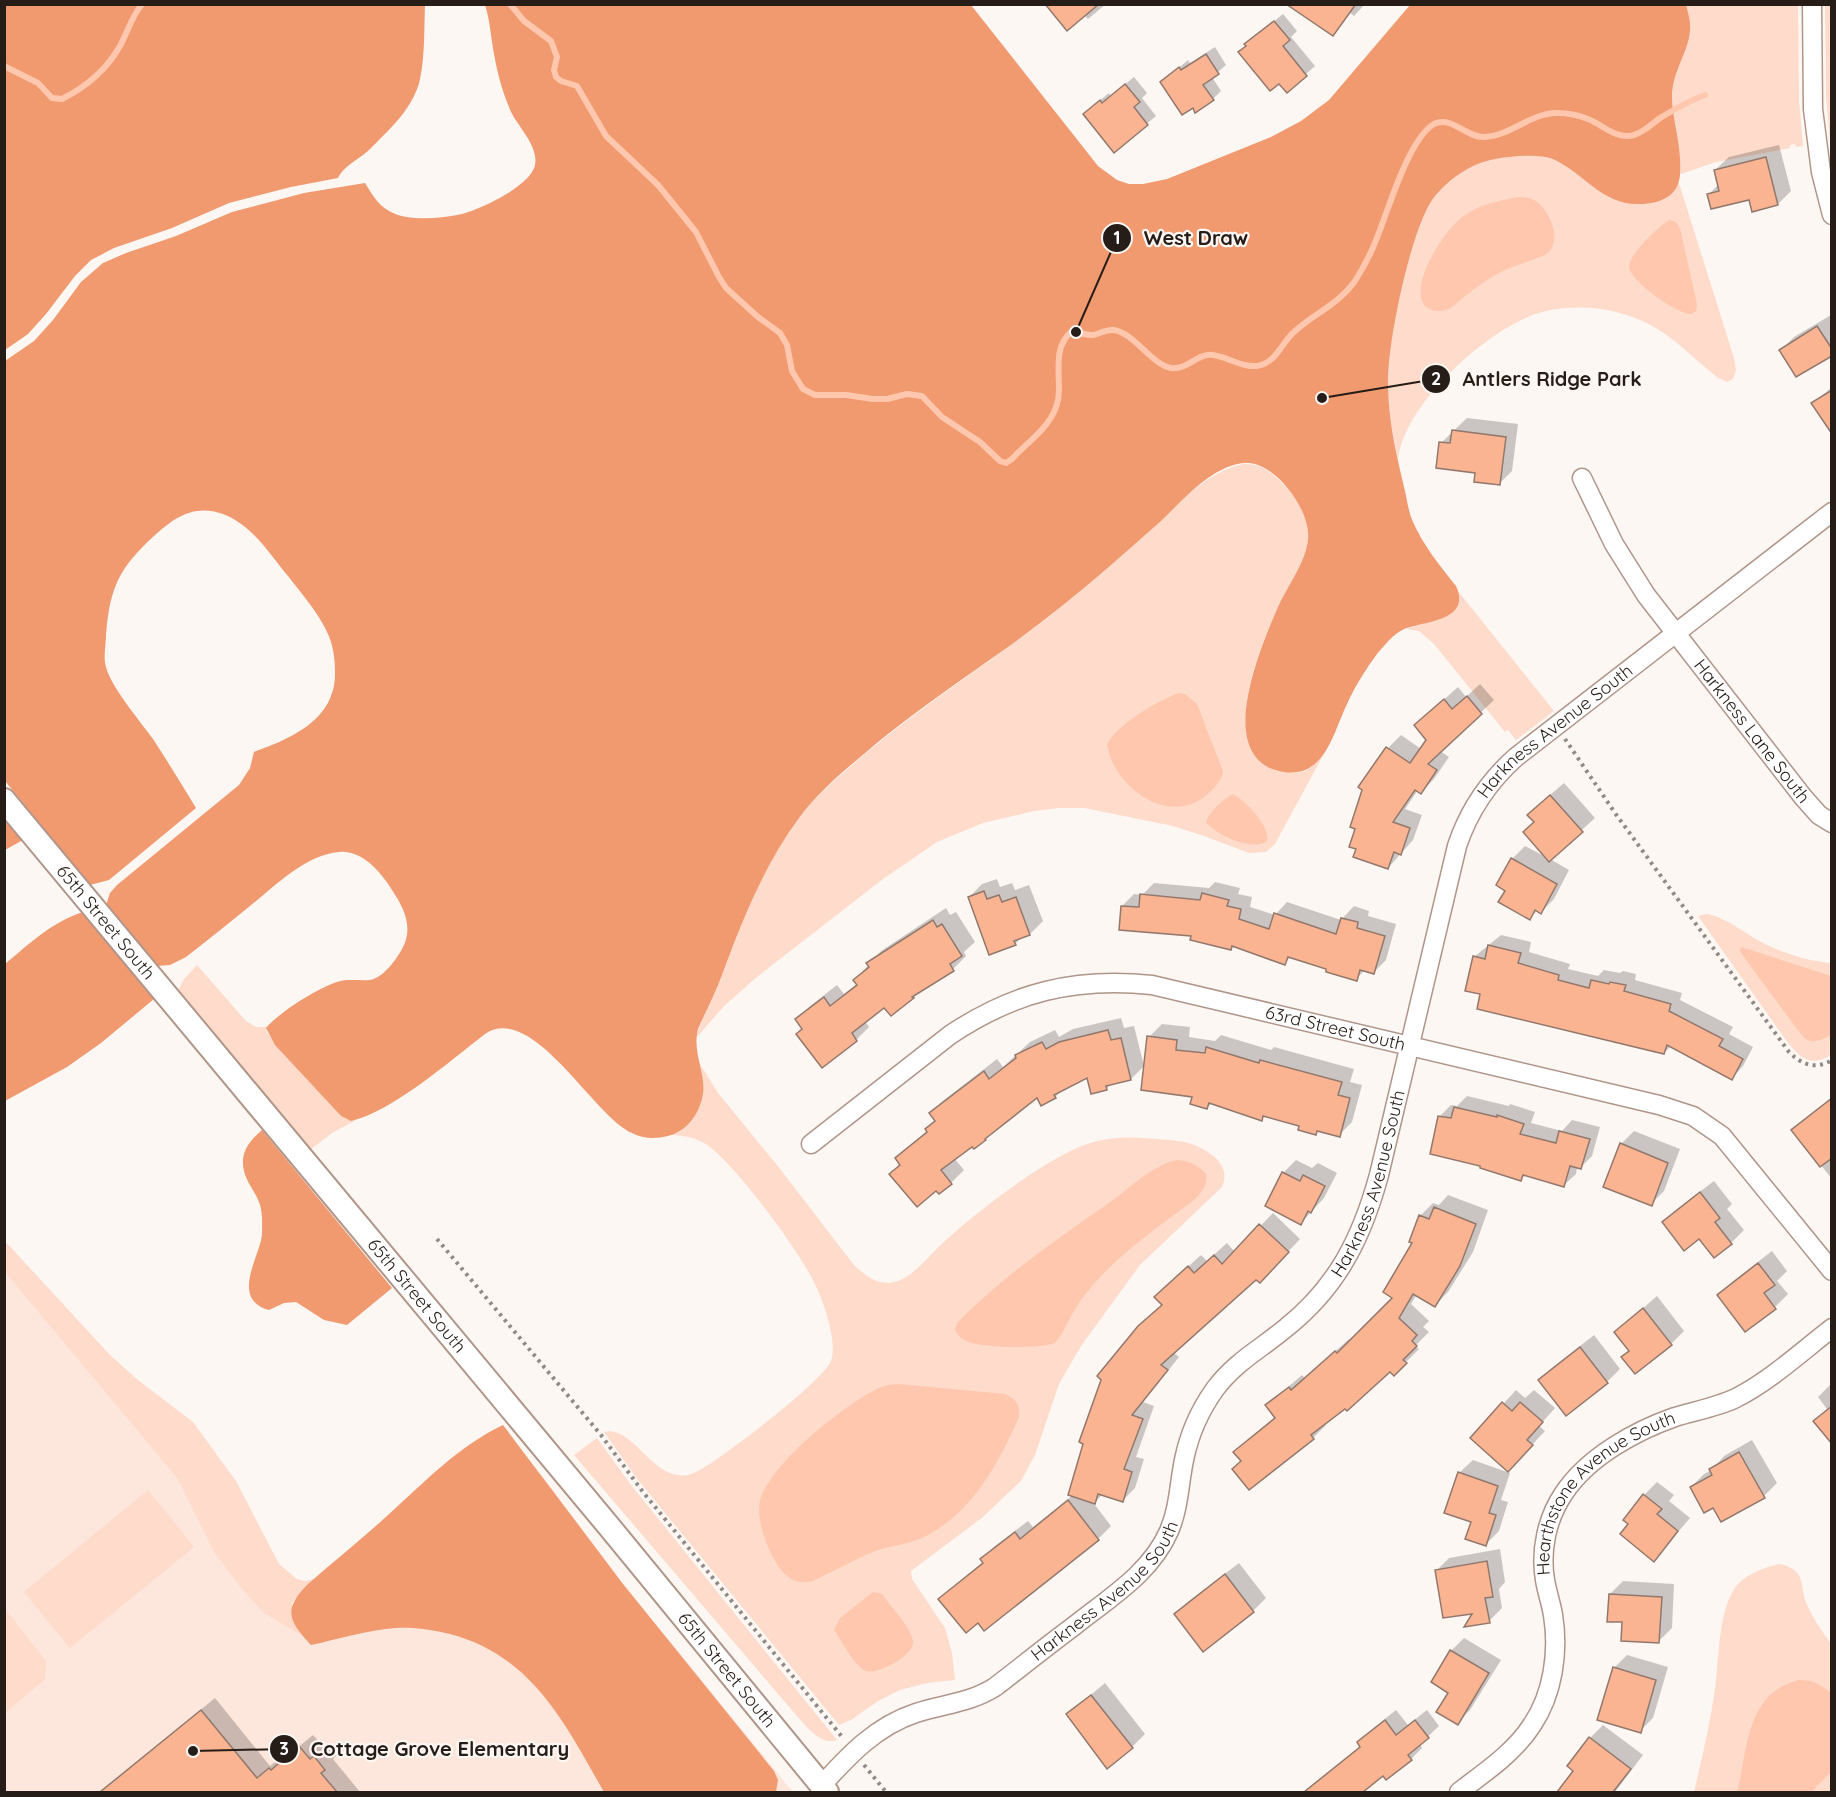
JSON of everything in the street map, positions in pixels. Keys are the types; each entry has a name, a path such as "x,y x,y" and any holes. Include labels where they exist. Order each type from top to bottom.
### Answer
{"street":[{"path":"1812,4 1813,109 1821,172 1832,215"},
{"name":"Harkness Lane South","path":"1582,478 1622,558 1646,595 1803,797 1819,815 1832,823"},
{"name":"Harkness Avenue South","path":"824,1789 847,1758 884,1728 916,1713 970,1700 995,1687 1130,1582 1155,1556 1170,1530 1179,1499 1186,1450 1196,1422 1210,1396 1239,1363 1305,1312 1329,1285 1350,1254 1377,1184 1457,846 1469,815 1480,797 1516,757 1832,512"},
{"name":"65th Street South","path":"4,800 607,1524 824,1789"},
{"name":"63rd Street South","path":"811,1144 943,1040 973,1020 1028,995 1066,986 1108,982 1152,985 1682,1112 1704,1122 1731,1145 1832,1271"},
{"name":"Hearthstone Avenue South","path":"1459,1792 1513,1748 1533,1725 1546,1698 1555,1660 1555,1638 1553,1615 1545,1579 1543,1550 1552,1517 1569,1486 1589,1466 1634,1436 1663,1422 1722,1403 1750,1390 1832,1328"}],"path":[{"path":"1565,740 1615,813 1784,1046 1794,1057 1807,1065 1817,1066 1832,1060"},
{"path":"437,1239 594,1426 643,1492 837,1730"},
{"path":"875,1779 886,1792"}],"shaded area":[{"path":"4,5 425,5 422,70 413,99 401,116 368,151 344,169 338,178 229,203 172,228 114,248 91,260 75,276 28,334 5,350"},
{"path":"485,5 971,5 1098,166 1117,180 1129,184 1143,184 1167,179 1271,137 1301,121 1329,100 1410,5 1686,5 1690,31 1672,92 1680,174 1676,188 1666,198 1647,204 1626,203 1604,194 1553,159 1513,156 1490,160 1467,169 1445,185 1432,200 1416,237 1401,289 1391,343 1388,397 1395,449 1411,518 1427,547 1456,586 1459,598 1452,613 1444,618 1404,629 1386,643 1357,684 1326,751 1309,768 1298,772 1284,772 1262,763 1250,747 1246,725 1247,700 1253,673 1278,607 1300,566 1308,540 1308,529 1294,496 1277,477 1258,465 1245,463 1231,466 1218,472 1192,491 1111,565 1048,617 878,742 836,778 807,807 786,836 765,874 698,1029 697,1049 703,1095 695,1116 688,1125 673,1134 659,1138 632,1133 616,1123 542,1047 523,1034 503,1028 485,1034 402,1096 367,1116 351,1121 341,1116 275,1045 266,1028 288,1009 334,983 375,979 389,968 399,953 406,941 407,933 404,911 388,883 370,864 363,858 347,852 339,852 326,854 302,865 186,957 170,965 157,966 106,905 110,893 117,885 239,785 250,768 254,752 297,733 320,714 333,688 335,672 331,641 327,632 309,603 259,540 243,525 223,514 203,511 186,514 170,523 142,547 124,569 114,591 108,618 105,663 120,694 153,739 196,808 109,880 90,885 5,781 5,361 34,341 81,282 103,263 232,212 304,193 365,183 381,205 389,211 413,218 440,217 477,209 514,189 531,173 535,165 535,157 530,142 512,114 504,94"},
{"path":"1417,5 1798,5 1799,100 1803,146 1790,145 1790,148 1716,162 1681,174 1680,160 1679,183 1734,358 1736,370 1733,379 1727,382 1718,378 1672,339 1633,317 1595,308 1550,310 1530,316 1490,339 1448,375 1414,417 1403,439 1398,460 1391,423 1386,432 1414,536 1554,711 1516,740 1508,730 1505,732 1434,644 1419,631 1406,629 1422,624 1317,128"},
{"path":"1825,5 1832,5 1831,155 1826,95"},
{"path":"1517,197 1534,200 1549,216 1554,239 1549,252 1494,276 1446,310 1435,311 1425,306 1421,297 1421,284 1425,271 1440,243 1457,221 1477,208"},
{"path":"1669,220 1676,222 1680,228 1697,304 1696,311 1691,314 1676,309 1655,296 1637,280 1629,267 1639,248"},
{"path":"1243,464 1255,465 1264,469 1287,487 1302,510 1308,530 1303,560 1279,605 1250,683 1246,710 1249,742 1258,759 1266,765 1276,770 1297,772 1305,771 1314,765 1332,739 1275,844 1266,852 1249,853 1173,826 1084,808 1034,811 983,823 937,842 883,879 757,977 724,1006 696,1038 763,877 786,836 812,802 852,765 928,704 1024,636 1071,599 1183,498 1212,477"},
{"path":"1179,693 1185,694 1197,704 1223,771 1219,782 1211,791 1196,802 1180,807 1164,805 1148,799 1133,789 1121,776 1112,761 1107,744 1129,721 1160,701"},
{"path":"1233,794 1244,802 1261,821 1265,828 1267,841 1260,844 1244,843 1226,837 1206,822 1217,806"},
{"path":"4,818 23,840 5,850 4,850"},
{"path":"83,912 154,999 101,1043 67,1067 5,1101 5,964 51,928"},
{"path":"1707,914 1722,919 1781,951 1806,959 1831,963 1831,1055 1824,1059 1807,1060 1788,1043 1698,916"},
{"path":"1741,947 1831,976 1831,1035 1813,1041 1803,1037 1746,960 1740,951"},
{"path":"197,965 246,1021 256,1027 267,1027 266,1031 282,1052 341,1116 349,1120 356,1120 332,1133 310,1150 178,991 184,979"},
{"path":"700,1064 718,1093 854,1265 877,1281 888,1283 908,1276 940,1245 996,1199 1037,1170 1077,1148 1094,1142 1133,1137 1185,1142 1213,1155 1223,1169 1222,1187 1140,1265 1081,1346 1059,1384 1035,1455 1021,1481 983,1517 911,1571 912,1579 945,1628 952,1653 955,1680 927,1683 900,1690 839,1725 638,1480 604,1432 615,1432 626,1437 668,1472 680,1476 694,1473 768,1421 809,1386 831,1361 833,1343 821,1299 806,1268 780,1228 731,1167 716,1153 696,1139 669,1135 688,1124 699,1107 702,1086"},
{"path":"262,1130 392,1288 347,1325 324,1320 296,1302 284,1303 269,1310 257,1304 251,1296 250,1276 262,1234 262,1218 259,1202 244,1172 243,1160 247,1147"},
{"path":"1176,1160 1193,1164 1206,1174 1203,1189 1193,1201 1135,1245 1108,1269 1080,1301 1055,1343 1025,1347 987,1346 969,1342 957,1334 955,1330 957,1323 1010,1275 1148,1173"},
{"path":"4,1240 110,1355 138,1380 193,1422 236,1481 279,1564 297,1579 305,1581 314,1579 292,1603 293,1621 303,1636 264,1613 242,1589 214,1552 178,1479 5,1272"},
{"path":"4,1251 296,1609 540,1473 623,1584 793,1792 5,1792"},
{"path":"899,1384 1005,1394 1016,1403 1019,1417 994,1468 972,1499 944,1525 922,1538 875,1551 813,1581 793,1580 781,1570 775,1561 761,1527 759,1506 769,1482 796,1450 831,1419 881,1387"},
{"path":"503,1425 623,1584 774,1771 778,1780 776,1792 604,1792 560,1718 544,1696 504,1658 479,1644 450,1634 403,1628 374,1631 311,1645 297,1629 293,1622 292,1608 308,1584 456,1454"},
{"path":"597,1438 631,1485 837,1740 822,1739 802,1722 574,1455"},
{"path":"148,1490 194,1547 70,1648 24,1592"},
{"path":"1779,1564 1795,1570 1799,1575 1808,1607 1831,1644 1831,1792 1694,1792 1711,1715 1720,1639 1728,1601 1737,1585 1747,1576"},
{"path":"873,1592 882,1594 904,1623 913,1641 908,1652 895,1663 879,1670 866,1671 857,1664 834,1630 840,1618"},
{"path":"5,1609 46,1661 45,1679 5,1713"},
{"path":"1799,1680 1816,1683 1831,1693 1831,1772 1811,1792 1737,1792 1747,1742 1759,1710 1768,1697 1781,1687"}],"building":[{"path":"1045,4 1099,4 1067,31"},
{"path":"1286,4 1356,4 1333,36"},
{"path":"1274,21 1290,40 1283,46 1307,76 1287,93 1279,84 1270,91 1238,52 1246,46 1244,44"},
{"path":"1206,54 1219,74 1203,85 1214,100 1195,113 1193,108 1182,115 1160,82 1179,67 1181,70"},
{"path":"1125,84 1140,102 1134,107 1148,125 1114,153 1083,114 1100,100 1102,103"},
{"path":"1766,157 1778,205 1752,212 1749,200 1711,209 1707,194 1719,191 1714,170"},
{"path":"1817,326 1832,349 1832,356 1796,377 1779,350"},
{"path":"1832,390 1832,434 1811,403"},
{"path":"1452,430 1506,437 1500,485 1474,482 1475,473 1436,468 1439,442 1450,443"},
{"path":"1467,696 1482,714 1428,764 1437,770 1421,794 1415,790 1393,822 1410,828 1401,855 1394,852 1388,869 1353,857 1356,849 1349,847 1355,829 1350,827 1362,790 1358,787 1386,747 1410,763 1426,740 1414,725 1444,699 1452,709"},
{"path":"1550,795 1583,832 1549,862 1523,832 1534,822 1527,815"},
{"path":"1511,858 1557,884 1541,914 1535,910 1530,920 1498,902 1505,891 1496,885"},
{"path":"984,891 987,899 999,895 1002,902 1016,897 1030,935 1014,941 1016,945 989,955 968,897"},
{"path":"1202,893 1229,900 1227,906 1241,909 1239,919 1269,929 1274,913 1336,934 1341,918 1358,922 1357,928 1385,936 1374,974 1360,970 1357,981 1288,957 1285,965 1232,946 1231,950 1190,940 1191,936 1119,930 1121,906 1139,907 1140,894 1200,900"},
{"path":"933,920 937,927 942,924 962,956 950,964 954,971 912,997 914,998 891,1016 884,1008 852,1033 857,1041 822,1068 796,1034 802,1029 795,1019 824,997 830,1006 857,985 853,980 869,967 866,963"},
{"path":"1488,945 1521,953 1518,963 1559,975 1558,980 1589,988 1591,980 1626,985 1624,991 1671,1004 1669,1011 1723,1039 1719,1046 1743,1059 1732,1080 1667,1045 1664,1054 1477,1009 1480,994 1465,991 1473,956 1485,959"},
{"path":"1108,1030 1111,1040 1121,1038 1131,1080 1106,1086 1107,1090 1091,1094 1087,1078 1054,1095 1056,1098 1041,1106 1037,1098 974,1149 972,1147 941,1170 952,1184 939,1194 936,1191 917,1207 889,1174 900,1165 895,1158 927,1132 925,1129 935,1121 929,1113 984,1071 989,1079 1016,1058 1015,1055 1042,1042 1046,1049 1059,1042"},
{"path":"1147,1036 1177,1040 1176,1050 1205,1053 1206,1047 1259,1063 1260,1060 1342,1082 1338,1095 1350,1098 1340,1137 1317,1131 1316,1135 1298,1130 1299,1126 1263,1116 1262,1121 1209,1103 1207,1109 1190,1104 1192,1097 1141,1090"},
{"path":"1832,1098 1832,1158 1820,1167 1791,1130"},
{"path":"1454,1107 1497,1117 1497,1115 1524,1124 1520,1134 1556,1143 1559,1131 1590,1139 1581,1169 1570,1166 1564,1187 1523,1175 1521,1181 1480,1168 1480,1166 1430,1154 1438,1116 1451,1118"},
{"path":"1620,1143 1668,1163 1652,1206 1603,1187"},
{"path":"1282,1172 1300,1181 1303,1175 1325,1186 1311,1213 1308,1211 1301,1225 1265,1206"},
{"path":"1700,1192 1720,1218 1715,1222 1732,1244 1714,1258 1699,1239 1684,1251 1662,1222"},
{"path":"1434,1207 1476,1224 1460,1266 1435,1307 1413,1294 1399,1318 1417,1335 1412,1341 1417,1346 1403,1360 1407,1363 1394,1376 1390,1372 1347,1411 1345,1409 1311,1435 1314,1439 1249,1490 1232,1469 1241,1461 1233,1452 1275,1418 1265,1405 1289,1387 1291,1390 1335,1351 1337,1353 1392,1298 1383,1292 1412,1243 1409,1242 1419,1215 1429,1219"},
{"path":"1259,1224 1289,1252 1260,1283 1256,1280 1161,1365 1168,1370 1132,1415 1143,1419 1124,1469 1132,1472 1123,1502 1098,1494 1095,1504 1068,1495 1083,1444 1079,1442 1101,1380 1097,1376 1138,1326 1162,1305 1154,1297 1188,1266 1194,1273 1214,1255 1222,1264"},
{"path":"1758,1263 1775,1285 1764,1293 1776,1309 1745,1332 1717,1295"},
{"path":"1643,1308 1672,1345 1635,1374 1621,1357 1629,1351 1614,1332"},
{"path":"1580,1347 1608,1383 1566,1416 1538,1380"},
{"path":"1502,1402 1512,1411 1520,1402 1543,1422 1527,1440 1533,1445 1508,1472 1470,1438"},
{"path":"1832,1406 1832,1444 1813,1421"},
{"path":"1739,1452 1765,1498 1721,1522 1713,1508 1704,1513 1690,1487 1712,1475 1709,1469"},
{"path":"1458,1472 1498,1486 1489,1513 1496,1515 1486,1546 1465,1539 1471,1522 1444,1513"},
{"path":"1643,1494 1662,1509 1657,1514 1678,1531 1654,1562 1620,1534 1628,1524 1623,1520"},
{"path":"1068,1500 1099,1540 984,1631 978,1623 966,1633 938,1599 983,1563 980,1559 1015,1532 1020,1539"},
{"path":"1487,1561 1493,1597 1485,1598 1490,1623 1464,1627 1472,1614 1443,1618 1435,1570"},
{"path":"1225,1574 1254,1612 1203,1652 1174,1614"},
{"path":"1609,1594 1662,1597 1659,1643 1621,1641 1622,1622 1607,1622"},
{"path":"1450,1650 1489,1673 1458,1725 1436,1712 1448,1693 1431,1682"},
{"path":"1613,1667 1656,1680 1641,1733 1597,1720"},
{"path":"1091,1695 1133,1748 1107,1769 1066,1714"},
{"path":"201,1710 257,1778 269,1768 271,1770 299,1746 310,1759 314,1756 325,1770 321,1773 337,1792 100,1792"},
{"path":"1385,1720 1396,1735 1415,1720 1429,1738 1408,1755 1412,1760 1386,1780 1383,1776 1363,1792 1304,1792 1360,1747 1357,1742"},
{"path":"1589,1737 1631,1769 1613,1792 1557,1792 1573,1771 1567,1766"}],"waterway":[{"path":"4,66 38,83 52,98 62,99 87,83 109,62 142,4"},
{"path":"510,4 524,21 551,41 557,57 554,70 556,77 577,86 606,136 658,185 696,232 726,288 780,333 787,345 792,371 803,389 815,395 846,395 873,399 887,399 907,394 922,396 942,417 980,442 1000,461 1006,463 1051,418 1058,400 1059,355 1065,339 1071,332 1090,335 1111,330 1121,332 1157,361 1171,368 1182,367 1207,355 1219,356 1249,366 1261,365 1271,360 1293,333 1341,297 1355,281 1374,245 1415,146 1434,124 1447,122 1471,134 1484,137 1503,133 1547,114 1561,113 1584,118 1615,134 1627,136 1641,132 1671,111 1705,95"}],"place":[{"name":"West Draw","path":"1076,332"},
{"name":"Antlers Ridge Park","path":"1322,398"},
{"name":"Cottage Grove Elementary","path":"193,1751"}]}
